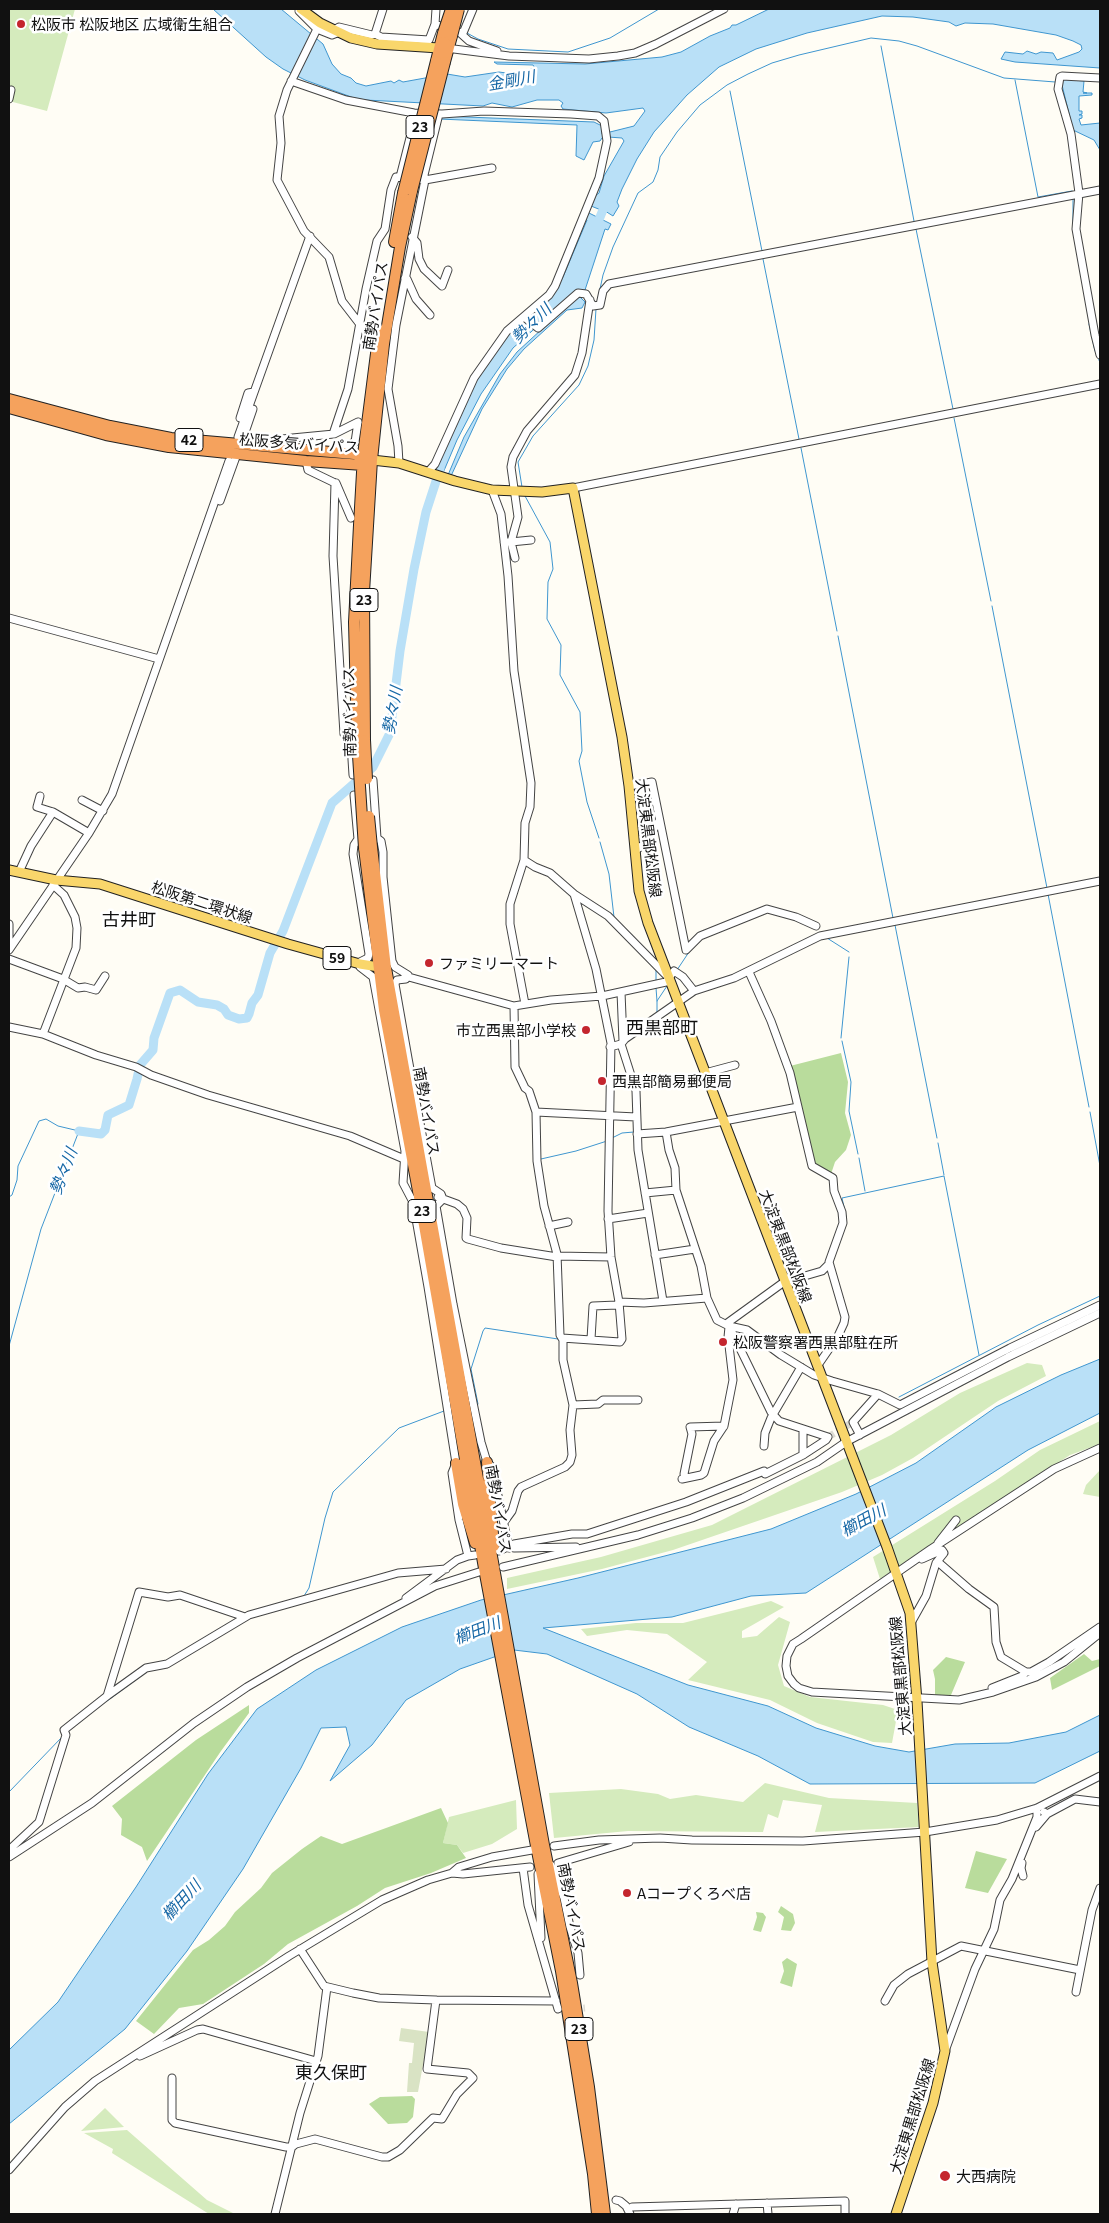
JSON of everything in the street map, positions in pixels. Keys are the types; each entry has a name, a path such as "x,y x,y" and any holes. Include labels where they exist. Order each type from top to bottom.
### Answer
{"highway":[{"name":"南勢バイパス","path":"455,10 407,192 366,460 354,622 361,740 368,848 382,968 542,1851 594,2174 597,2214"},
{"name":"松阪多気バイパス","path":"9,399 110,426 234,449 306,461 366,460"},
{"name":"松阪多気バイパス","path":"9,408 106,435 169,447 234,449 258,446 336,452 366,460"},
{"path":"487,1462 495,1538 490,1568"},
{"path":"456,1463 463,1504 478,1556 490,1568"},
{"name":"南勢バイパス","path":"542,1851 572,1983 605,2214"}],"main road":[{"path":"299,9 336,32 377,44 444,48"},
{"path":"366,460 399,463 455,481 492,490 521,493 573,488"},
{"name":"大淀東黒部松阪線","path":"573,488 622,737 629,786 639,891 646,915 671,977 677,1002 896,1572 912,1621 932,1962 946,2051 933,2104 896,2214"},
{"name":"松阪第二環状線","path":"9,870 54,883 100,884 264,937 360,964 382,968"}],"street":[{"path":"299,9 316,30 332,35 339,27 372,35 375,34 381,37 429,40 449,31 473,9"},
{"path":"375,34 383,9"},
{"path":"436,9 449,31 469,41 509,56"},
{"path":"444,48 509,56 588,59 635,53 724,9"},
{"path":"316,30 291,79 279,116 282,143 277,176 282,193 295,210 308,235 329,256 340,298 369,336"},
{"path":"1100,78 1060,77 1058,89 1071,134 1079,193 1076,229 1100,355"},
{"path":"291,79 346,100 416,114 484,111 598,116 604,121 607,141 602,166 594,193 556,286 525,318 507,331 474,378 430,472"},
{"path":"9,99 11,90"},
{"path":"400,177 416,114"},
{"path":"399,463 398,446 388,389 393,340 424,175 439,114"},
{"path":"333,434 348,389 359,324 376,244 385,229 396,177 424,180 492,168"},
{"path":"525,318 537,327 548,320 578,293 586,294 592,306 600,305 603,291 609,284 1100,190"},
{"path":"213,509 217,508 248,393 254,392 308,235"},
{"path":"412,237 417,243 419,259 424,269 442,286 448,270"},
{"path":"404,278 407,279 416,299 430,315"},
{"path":"507,542 518,517 521,493 511,467 513,457 527,431 574,375 582,353 590,300"},
{"path":"573,488 1100,384"},
{"path":"258,446 261,441 333,434 358,422 355,442 344,446 337,446 336,452"},
{"path":"9,945 90,833 112,794 158,659 234,449"},
{"path":"306,461 308,470 335,483 351,518"},
{"path":"335,483 333,556 344,734 347,741 351,744 353,775"},
{"path":"492,490 501,514 507,542 514,671 532,793 525,823 524,860 510,904 510,924 526,1004"},
{"path":"507,542 530,540"},
{"path":"507,542 515,558"},
{"path":"9,618 158,659"},
{"path":"373,780 377,838 381,841 383,852 383,877 392,961 394,966 406,973 408,977"},
{"path":"629,786 652,782 686,950 700,936 767,909 796,916 816,926"},
{"path":"354,795 358,839 354,845 353,854 369,954 368,958 361,961 360,964 361,968 373,977 405,1150 403,1182 413,1202 450,1412 456,1463 452,1473 459,1520 472,1555 457,1560 409,1594 403,1602"},
{"path":"40,796 37,807 53,812 90,833"},
{"path":"82,800 103,810"},
{"path":"19,872 32,846 53,812"},
{"path":"635,851 644,844 659,820"},
{"path":"524,860 550,873 574,894 608,916 671,977 683,977 694,991"},
{"path":"610,1047 622,1043 694,991 749,972 826,935 1100,881"},
{"path":"42,1034 76,948 77,928 71,908 54,883"},
{"path":"562,1338 620,1342 622,1339 608,1219 611,1043 602,996 574,894"},
{"path":"9,924 9,945"},
{"path":"9,959 63,979 78,988 85,987 96,990 105,976"},
{"path":"382,968 514,1006 602,996 666,982 671,977"},
{"path":"727,1325 785,1284 822,1271 830,1264 843,1223 842,1212 834,1191 833,1178 812,1166 784,1057 749,972"},
{"path":"408,977 397,980 396,984 432,1188 441,1194 442,1199"},
{"path":"621,992 622,1043 636,1091 637,1133 663,1301"},
{"path":"504,1522 512,1511 521,1487 565,1467 570,1462 572,1455 570,1430 573,1405 567,1384 562,1338 560,1335 558,1256 537,1160 536,1112 529,1091 525,1088 515,1067 514,1006"},
{"path":"9,1027 42,1034 208,1095 350,1136 404,1159"},
{"path":"705,1073 735,1065"},
{"path":"637,1133 666,1132 798,1107"},
{"path":"536,1112 636,1117"},
{"path":"666,1132 668,1150 675,1168 676,1190 695,1249 707,1298 717,1320 720,1323 747,1330 801,1367 832,1382 878,1394 900,1405 904,1404 1010,1348 1100,1306"},
{"path":"407,1188 458,1204 463,1209 467,1218 466,1238 468,1239 500,1248 558,1256 611,1257"},
{"path":"645,1193 676,1190"},
{"path":"442,1199 436,1206 472,1407 487,1462 492,1467 509,1548"},
{"path":"608,1219 648,1213"},
{"path":"551,1225 568,1222"},
{"path":"656,1255 695,1249"},
{"path":"818,1365 838,1336 845,1317 830,1264"},
{"path":"591,1339 593,1306 617,1305 619,1302 707,1298"},
{"path":"9,1857 92,1803 216,1707 291,1661 435,1586 490,1568 587,1549 666,1527 743,1498 817,1462 860,1436 1008,1357 1100,1313"},
{"path":"509,1548 514,1544 572,1534 587,1534 646,1516 764,1472 765,1474 803,1455 826,1440 828,1437 779,1421 773,1415 727,1325"},
{"path":"724,1426 690,1427 692,1434 684,1479 704,1473 711,1447 724,1426 733,1380 727,1325"},
{"path":"764,1446 765,1434 773,1415 801,1367"},
{"path":"860,1436 853,1422 878,1394"},
{"path":"573,1405 598,1404 603,1400 638,1400"},
{"path":"803,1430 803,1455"},
{"path":"1100,1448 1054,1469 896,1572 793,1644 787,1656 786,1666 788,1676 794,1684 806,1690 917,1699 959,1700 1036,1677 1064,1662 1100,1633"},
{"path":"937,1545 956,1520"},
{"path":"499,1551 509,1548 587,1549"},
{"path":"912,1621 926,1596 936,1564 944,1553 942,1550 922,1559 919,1558"},
{"path":"938,1562 969,1589 994,1607 996,1642 1001,1658 1026,1672 1031,1672 1049,1662 1100,1627"},
{"path":"9,1850 39,1822 65,1733 107,1696 146,1668 167,1664 246,1617 292,1602 398,1573 446,1569"},
{"path":"107,1696 139,1592 168,1597 180,1595 246,1617"},
{"path":"976,1696 1008,1680 1022,1676 1026,1672"},
{"path":"452,1873 459,1867 492,1857 542,1851 599,1840 641,1838 803,1841 925,1830 997,1820 1037,1808 1100,1776"},
{"path":"1023,1876 1020,1868 1022,1855 1025,1855 1037,1826 1047,1814 1075,1799 1100,1802"},
{"path":"1037,1808 1047,1814"},
{"path":"946,2051 965,1994 994,1930 1000,1900 1022,1855 1037,1817 1037,1808"},
{"path":"558,1863 641,1838"},
{"path":"542,1851 542,1951"},
{"path":"542,1851 564,1898 578,1954 580,1975"},
{"path":"9,2170 65,2107 96,2081 300,1949 382,1900 428,1880 452,1873 463,1874 527,1867 528,1905 558,2009"},
{"path":"1076,1992 1092,1910 1100,1888"},
{"path":"885,2001 894,1984 908,1974 962,1946 1080,1970"},
{"path":"300,1949 324,1986 379,1998 556,2001"},
{"path":"275,2214 300,2113 316,2061 327,1987"},
{"path":"292,2148 296,2144 315,2139 388,2157 400,2150 433,2118 442,2119 458,2094 471,2081 473,2076 427,2069 436,2000"},
{"path":"131,2058 140,2056 203,2029 316,2061"},
{"path":"172,2078 172,2120 175,2123 292,2148"},
{"path":"616,2200 640,2214"},
{"path":"629,2209 845,2201 845,2214"},
{"path":"767,2203 768,2214"},
{"path":"733,2214 736,2204"}],"green space":[{"path":"9,9 75,9 47,111 9,101"},
{"path":"841,1053 848,1082 845,1113 851,1135 846,1150 835,1162 831,1174 815,1165 790,1066"},
{"path":"1027,1363 1042,1365 1046,1376 998,1401 913,1458 882,1475 842,1492 673,1550 602,1569 507,1589 507,1578 601,1557 712,1525 891,1435 960,1393"},
{"path":"1100,1421 1100,1444 1070,1455 880,1579 873,1557 995,1481 1040,1450"},
{"path":"1100,1470 1100,1497 1083,1494 1086,1485"},
{"path":"771,1601 784,1607 742,1631 742,1638 757,1636 779,1617 790,1622 778,1665 784,1686 810,1697 883,1705 898,1710 892,1743 873,1742 817,1723 770,1700 688,1680 707,1662 667,1634 627,1630 587,1636 581,1629 636,1623 683,1623"},
{"path":"1084,1654 1092,1661 1100,1659 1100,1666 1052,1690 1050,1678"},
{"path":"946,1657 965,1662 951,1695 935,1696 933,1670"},
{"path":"249,1705 249,1713 147,1861 142,1847 121,1835 122,1819 112,1806 196,1740"},
{"path":"765,1783 829,1798 917,1803 919,1827 815,1832 822,1805 783,1800 778,1818 768,1814 763,1832 628,1831 554,1838 549,1793 621,1789 658,1794 670,1799 696,1795 743,1802"},
{"path":"516,1800 517,1829 492,1844 463,1853 457,1845 443,1843 449,1817"},
{"path":"441,1808 448,1823 443,1843 457,1845 466,1858 431,1873 385,1888 357,1906 288,1944 264,1964 203,2004 179,2008 154,2034 136,2021 193,1950 209,1940 225,1926 235,1912 261,1888 272,1873 302,1849 321,1836 342,1844"},
{"path":"976,1851 1007,1859 988,1893 965,1888"},
{"path":"781,1906 793,1914 795,1923 791,1931 781,1930 784,1917 778,1912"},
{"path":"756,1912 763,1913 766,1917 761,1932 753,1930 757,1917"},
{"path":"787,1958 797,1964 792,1987 780,1983 784,1971 782,1962"},
{"path":"401,2028 429,2032 418,2092 407,2092 409,2063 412,2063 414,2043 399,2041"},
{"path":"412,2096 415,2099 413,2117 407,2123 388,2124 369,2104 380,2097"},
{"path":"105,2108 124,2127 81,2131"},
{"path":"127,2130 207,2200 235,2214 209,2214 112,2153 113,2149 84,2133"}],"water":[{"name":"金剛川","path":"213,9 281,9 323,44 332,64 341,74 351,78 356,83 366,86 447,74 465,77 499,72 514,74 535,68 533,65 497,64 494,62 585,64 662,57 681,52 710,36 730,28 732,25 736,25 769,9 1100,9 1100,68 1015,62 1001,59 1005,52 1023,54 1027,51 1036,54 1041,52 1053,53 1057,60 1079,52 1082,49 1081,45 1056,35 993,24 965,23 956,26 949,22 913,17 882,16 807,33 756,49 719,67 687,95 654,132 637,159 622,189 617,202 619,206 613,216 602,209 591,206 595,196 599,193 604,176 624,141 622,138 608,137 593,142 584,160 576,156 577,125 439,119 441,116 594,122 602,126 602,134 634,126 645,111 643,108 606,113 563,109 561,106 563,103 559,100 537,100 512,107 492,103 483,106 354,98 305,80 283,69 266,57"},
{"path":"1063,79 1084,81 1083,92 1092,93 1092,95 1079,96 1079,111 1082,111 1082,114 1079,115 1082,115 1082,118 1079,119 1081,125 1100,123 1100,150 1094,140 1073,130 1062,85 1060,85"},
{"path":"587,212 611,224 608,230 605,229 585,290 582,291 581,298 585,302 582,308 567,310 524,349 507,369 482,409 451,476 448,475 464,437 500,374 517,352 568,303 578,296 578,290 513,348 481,394 457,440 443,473 436,470 473,386 509,331 512,332 552,294 563,277 587,220 585,218"},
{"name":"櫛田川","path":"1100,1359 1100,1413 1028,1450 806,1593 751,1596 672,1617 543,1628 688,1685 768,1706 816,1728 875,1746 909,1752 955,1744 1009,1743 1066,1732 1100,1715 1100,1751 1035,1783 810,1784 758,1756 689,1727 637,1694 547,1654 514,1650 460,1669 406,1700 372,1745 330,1781 350,1745 346,1727 321,1728 301,1768 243,1869 187,1951 125,2029 9,2124 9,2050 58,2002 136,1887 208,1774 257,1709 316,1670 402,1627 481,1600 578,1578 771,1529 856,1494 916,1463 996,1407 1061,1375"}],"waterway":[{"path":"467,33 478,39 508,49 568,52 610,38 659,9"},
{"path":"597,303 603,275 613,247 638,193 653,182 658,170 660,157 677,132 700,105 727,85 748,74 772,63 799,55 871,38 899,41 917,46 1004,78 1055,82"},
{"path":"881,46 914,221"},
{"path":"1015,80 1038,197 1072,191"},
{"path":"730,91 762,251"},
{"path":"1073,198 1073,229"},
{"name":"勢々川","path":"596,227 607,200"},
{"path":"916,229 953,409"},
{"path":"763,259 799,439"},
{"path":"522,487 518,462 533,436 579,385 588,366 594,340 596,309"},
{"path":"1089,324 1095,351"},
{"path":"1098,357 1100,363"},
{"path":"954,418 991,601"},
{"path":"801,448 837,631"},
{"name":"勢々川","path":"79,1131 101,1134 105,1130 108,1115 129,1105 140,1065 153,1050 154,1038 170,993 180,990 198,1002 217,1005 224,1009 228,1015 239,1019 247,1018 252,1003 258,995 270,953 283,931 332,803 373,767 390,733 400,651 414,569 426,512 440,469"},
{"path":"525,496 550,542 553,569 548,582 547,619 561,645 560,675 580,712 582,751 579,761 587,802 599,838"},
{"path":"992,606 1047,888"},
{"path":"838,636 893,918"},
{"path":"600,842 609,874 614,917"},
{"path":"1048,894 1089,1107"},
{"path":"895,925 937,1138"},
{"path":"827,938 849,952"},
{"path":"677,970 689,952"},
{"path":"841,1038 849,957"},
{"path":"656,970 656,981"},
{"path":"657,1014 657,1001 667,986"},
{"path":"656,988 657,1001"},
{"path":"842,1041 851,1082 849,1111 858,1154"},
{"path":"1090,1112 1100,1166"},
{"name":"勢々川","path":"9,1197 12,1195 17,1180 18,1166 39,1121 46,1119 58,1126 79,1131 41,1229 9,1346"},
{"path":"612,1138 622,1133 634,1132"},
{"path":"541,1159 607,1141"},
{"path":"938,1143 944,1175"},
{"path":"859,1158 865,1191"},
{"path":"844,1207 842,1198 944,1176 979,1355"},
{"path":"846,1216 846,1224"},
{"path":"899,1397 1038,1325 1100,1296"},
{"path":"478,1404 471,1369 485,1328 558,1339"},
{"path":"304,1596 309,1588 333,1492 399,1428 444,1411"},
{"path":"154,1670 167,1667"},
{"path":"107,1701 148,1671"},
{"path":"9,1792 63,1736"}],"tunnel":[{"path":"828,1437 853,1422"},
{"path":"573,2009 585,2008"}],"place":[{"name":"松阪市 松阪地区 広域衛生組合","path":"21,24"},
{"name":"ファミリーマート","path":"429,963"},
{"name":"市立西黒部小学校","path":"586,1030"},
{"name":"西黒部簡易郵便局","path":"602,1081"},
{"name":"松阪警察署西黒部駐在所","path":"723,1342"},
{"name":"Aコープくろべ店","path":"627,1893"},
{"name":"大西病院","path":"945,2176"}],"district":[{"name":"古井町","path":"129,919"},
{"name":"西黒部町","path":"662,1027"},
{"name":"東久保町","path":"331,2072"}]}
